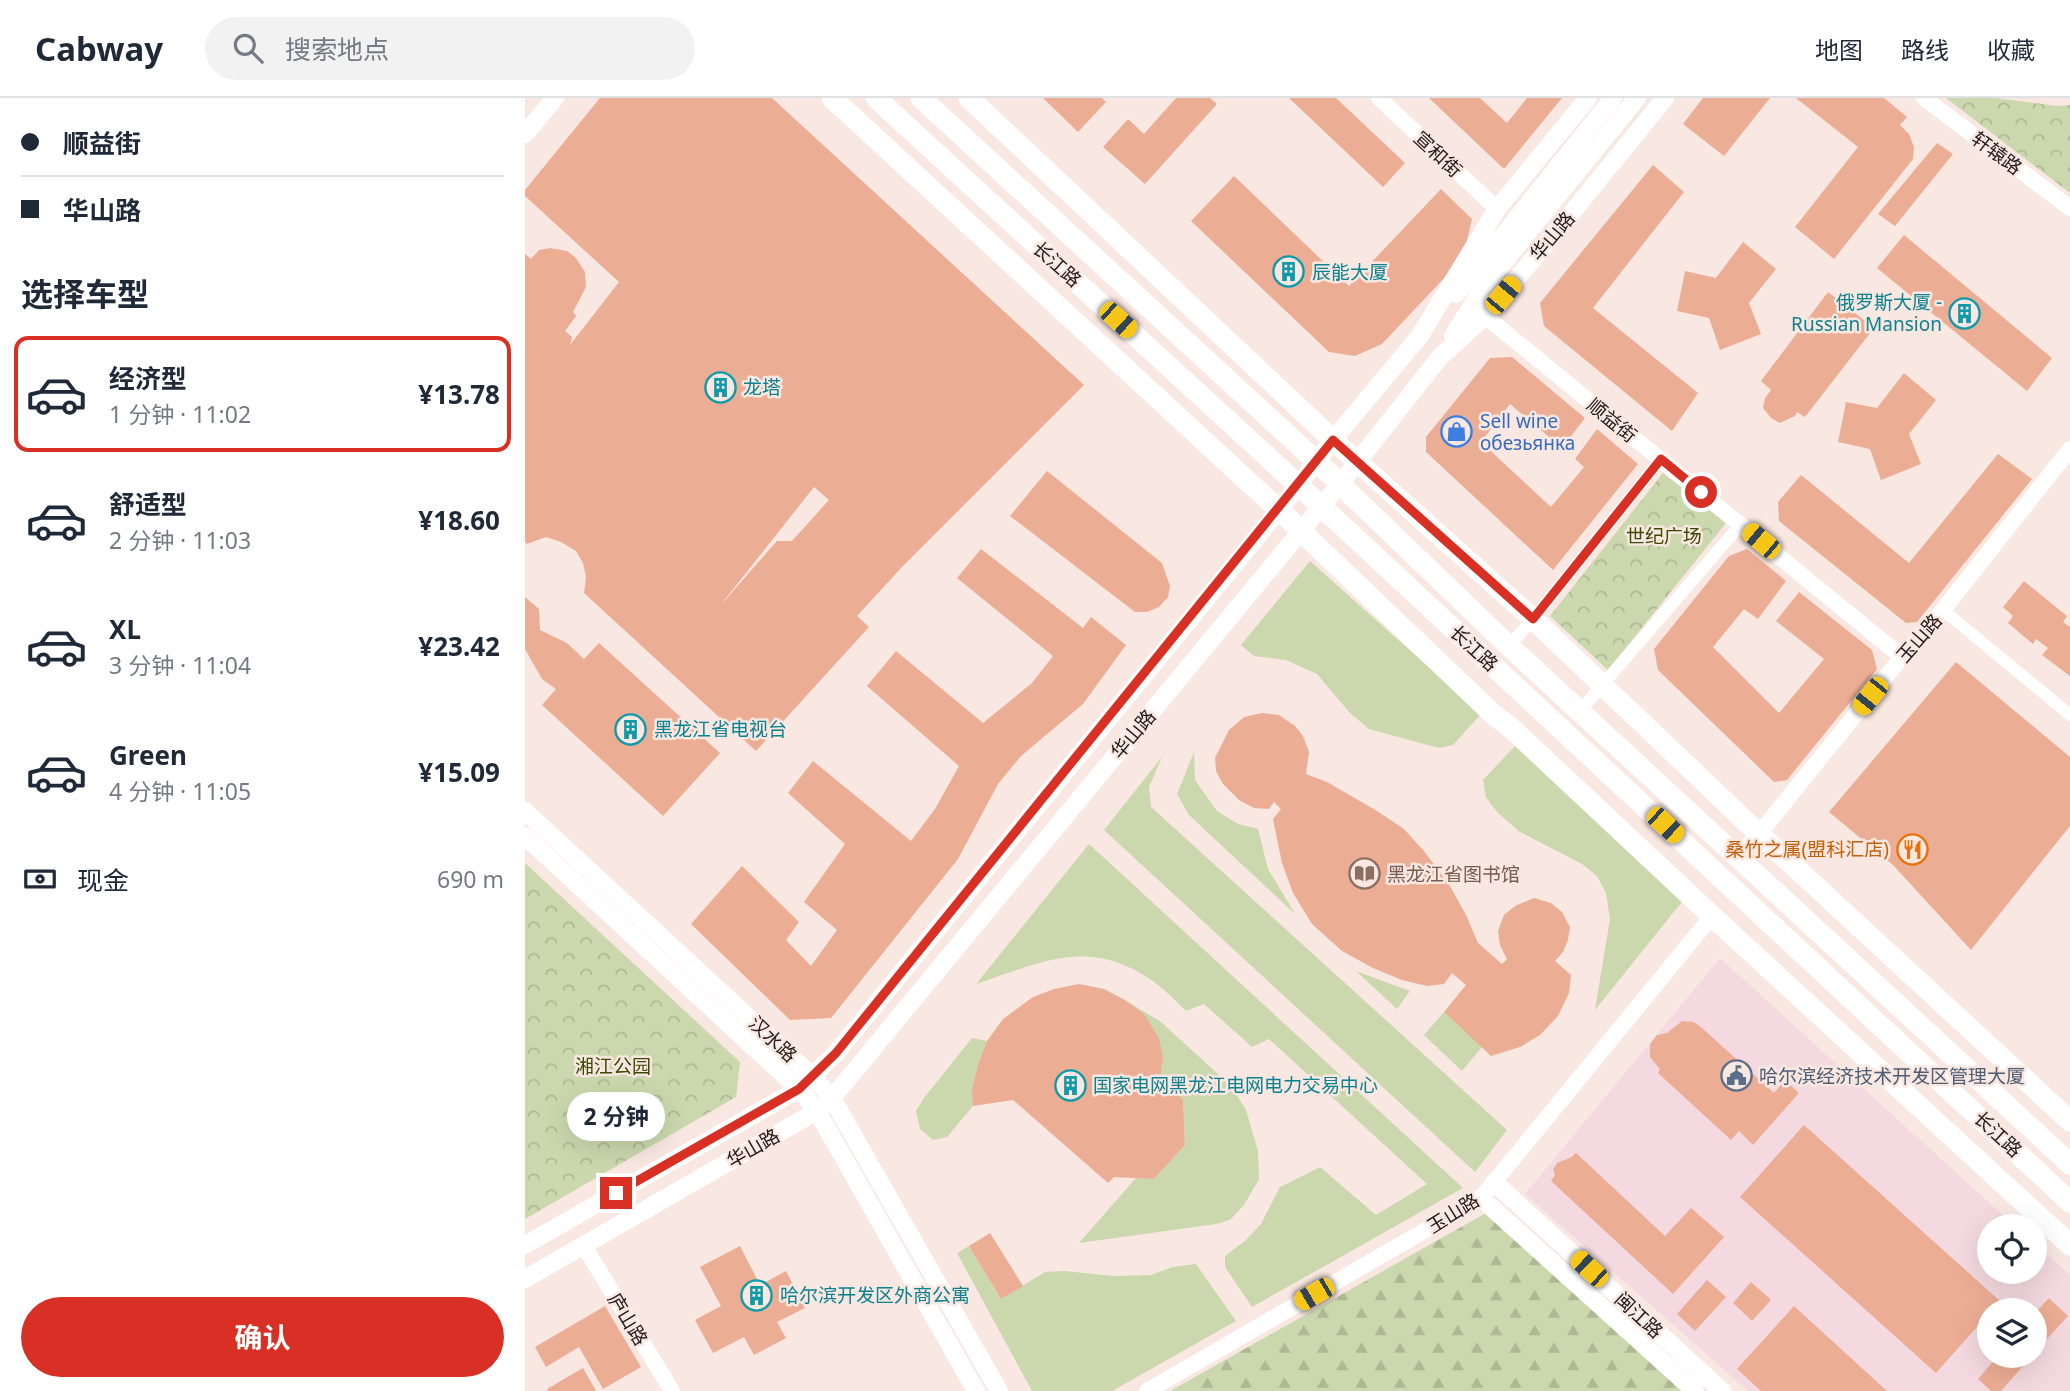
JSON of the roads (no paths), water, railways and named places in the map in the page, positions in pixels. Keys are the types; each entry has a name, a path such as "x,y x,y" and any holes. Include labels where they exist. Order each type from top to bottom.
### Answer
{"main road":[{"path":"525,134 555,98"},
{"path":"832,98 2070,1245"},
{"name":"长江路","path":"876,98 1299,485 2070,1202"},
{"name":"长江路","path":"921,98 1341,484 1509,646 2070,1164"},
{"path":"969,98 1333,440 1533,619 1759,834 2070,1121"},
{"name":"华山路","path":"525,1245 799,1089 836,1053 1419,337 1497,209 1588,98"},
{"path":"1419,337 1488,256 1613,98"},
{"path":"1440,357 1482,289 1637,98"},
{"name":"华山路","path":"525,1279 817,1111 832,1098 1341,484 1440,357 1485,316 1665,98"},
{"name":"汉水路","path":"525,811 813,1076 832,1098 999,1391"},
{"name":"汉水路","path":"525,836 799,1089 817,1111 977,1391"},
{"name":"闽江路","path":"1495,1182 1722,1391"},
{"name":"闽江路","path":"1481,1198 1695,1391"}],"street":[{"name":"宣和街","path":"1379,98 1497,209"},
{"name":"轩辕路","path":"1924,98 2070,208"},
{"name":"顺益街","path":"1485,316 1902,657"},
{"name":"玉山路","path":"1738,857 1943,610 2070,449"},
{"path":"1509,646 1661,459"},
{"path":"1580,711 1741,524"},
{"path":"1943,610 2070,715"},
{"name":"玉山路","path":"1147,1391 1481,1198 1712,916"},
{"name":"庐山路","path":"584,1246 672,1391"}],"place":[{"name":"辰能大厦","path":"1289,272"},
{"name":"俄罗斯大厦 - Russian Mansion","path":"1965,313"},
{"name":"龙塔","path":"720,387"},
{"name":"Sell wine обезьянка","path":"1457,432"},
{"name":"黑龙江省电视台","path":"631,729"},
{"name":"桑竹之属(盟科汇店)","path":"1912,849"},
{"name":"黑龙江省图书馆","path":"1364,874"},
{"name":"哈尔滨经济技术开发区管理大厦","path":"1736,1076"},
{"name":"国家电网黑龙江电网电力交易中心","path":"1070,1085"},
{"name":"哈尔滨开发区外商公寓","path":"757,1295"}],"park label":[{"name":"世纪广场","path":"1664,536"},
{"name":"湘江公园","path":"613,1066"}]}
